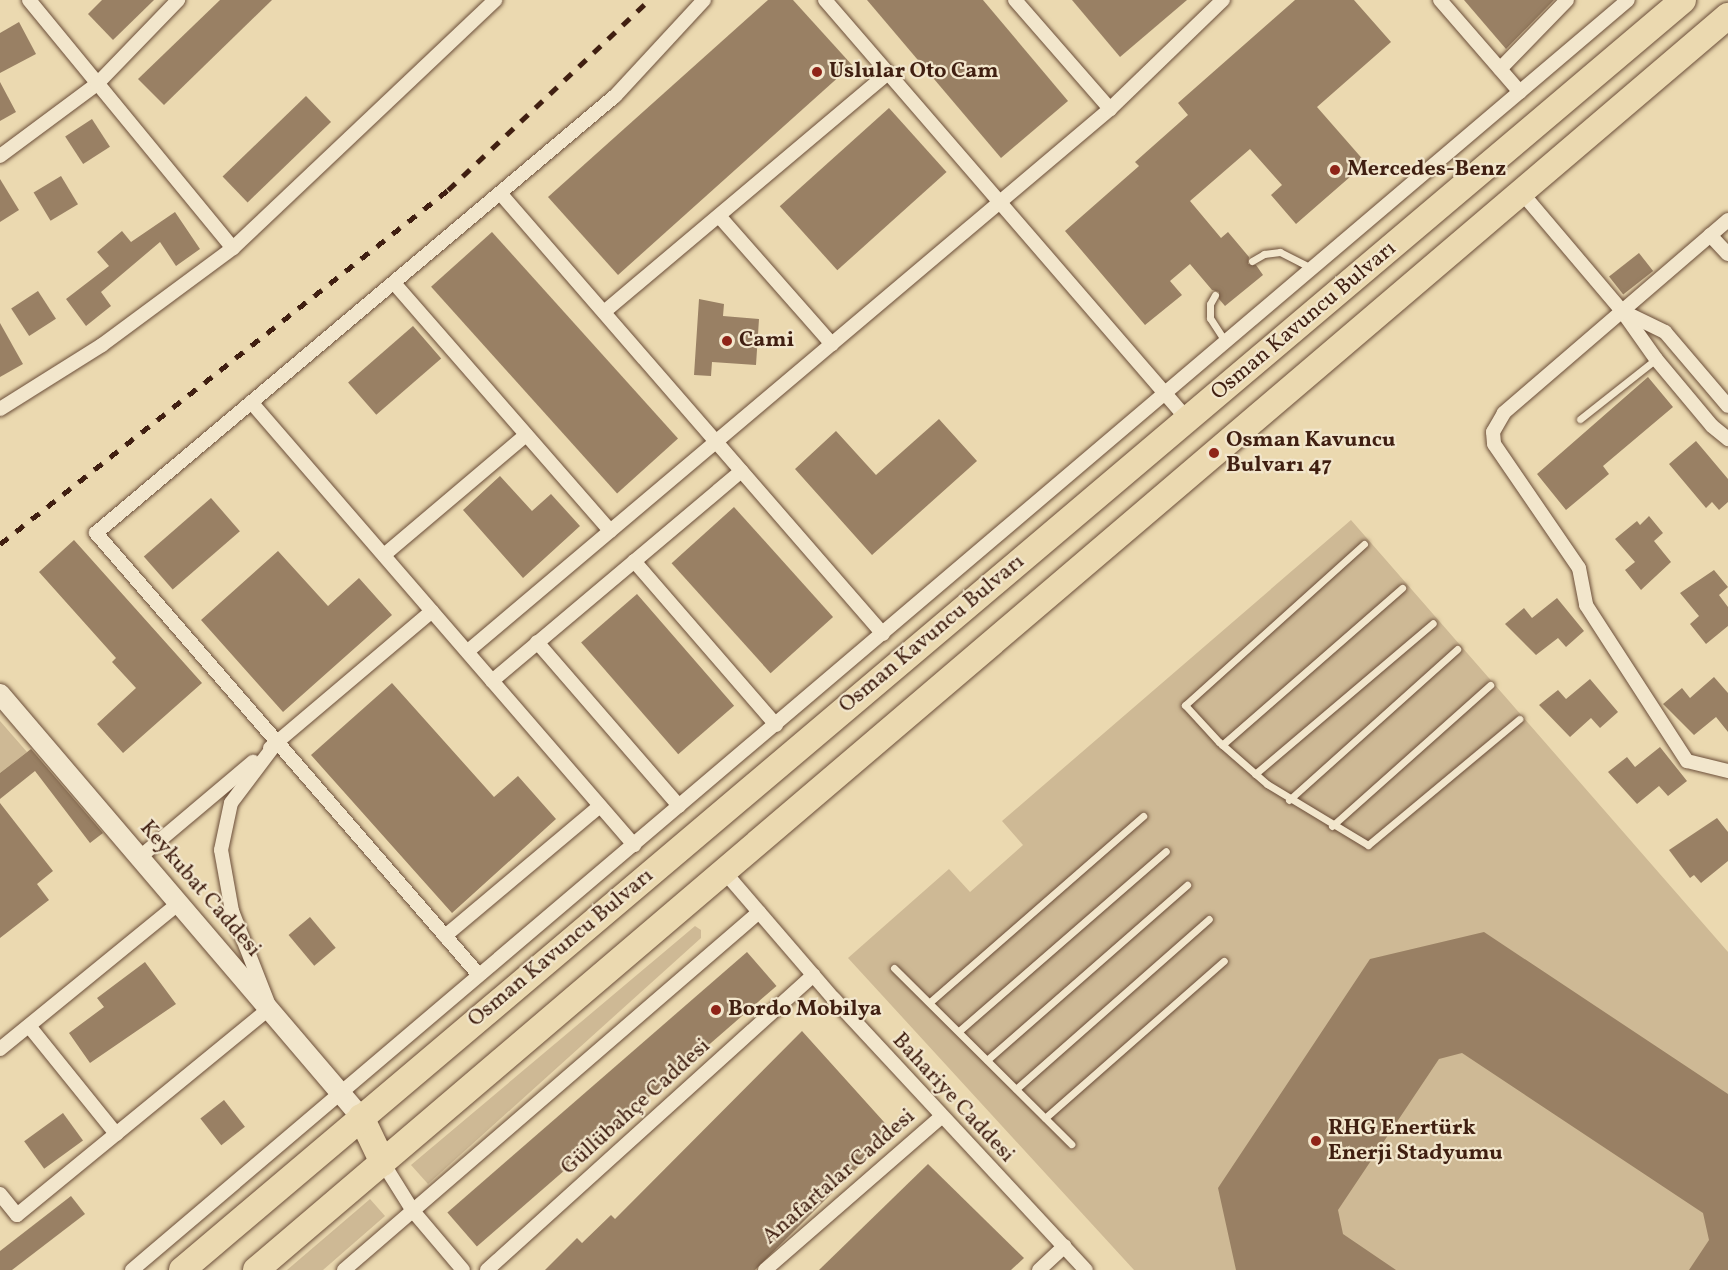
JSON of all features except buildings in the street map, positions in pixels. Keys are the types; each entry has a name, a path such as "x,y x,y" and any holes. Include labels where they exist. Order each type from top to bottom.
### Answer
{"highway":[{"name":"Osman Kavuncu Bulvarı","path":"182,1270 1683,0"},
{"name":"Osman Kavuncu Bulvarı","path":"256,1270 722,869 1728,16"},
{"path":"361,1117 383,1163"}],"street":[{"path":"29,0 232,248"},
{"path":"0,156 97,84 178,0"},
{"path":"0,409 102,345 232,248 495,0"},
{"path":"479,975 96,533 615,96 704,0"},
{"path":"825,0 1187,419"},
{"path":"1015,0 1110,109"},
{"path":"468,651 1110,109 1223,0"},
{"path":"1500,69 1567,0"},
{"path":"132,1270 1167,395 1628,0"},
{"path":"1446,2 1520,92"},
{"path":"604,312 888,73"},
{"path":"500,193 883,634"},
{"path":"1522,193 1622,311 1656,359 1712,426 1728,439"},
{"path":"718,216 832,344"},
{"path":"1728,220 1500,417 1493,438 1579,568 1586,605 1687,761 1728,771"},
{"path":"1710,235 1728,254"},
{"path":"394,283 610,531"},
{"path":"1622,311 1665,332 1728,406"},
{"path":"251,402 634,845"},
{"path":"384,555 526,435"},
{"path":"492,681 741,471"},
{"path":"634,561 776,725"},
{"path":"140,857 432,611"},
{"path":"537,642 679,806"},
{"name":"Keykubat Caddesi","path":"0,694 342,1091 361,1117"},
{"path":"0,1194 17,1215 270,1008 232,911 221,850 231,802 277,742"},
{"path":"445,936 600,806"},
{"name":"Bahariye Caddesi","path":"722,869 813,975 941,1117 1086,1270"},
{"path":"0,1049 179,903"},
{"path":"344,1270 759,912"},
{"name":"Güllübahçe Caddesi","path":"487,1270 813,975"},
{"path":"29,1026 116,1134"},
{"name":"Anafartalar Caddesi","path":"765,1270 941,1117"},
{"path":"383,1163 413,1211 463,1270"},
{"path":"1039,1270 1065,1246"}],"lane":[{"path":"1252,261 1264,254 1280,252 1313,270"},
{"path":"1215,295 1210,304 1210,318 1227,344"},
{"path":"1580,418 1656,359"},
{"path":"1364,544 1185,705 1222,745 1255,774 1289,800 1368,845 1520,719"},
{"path":"1222,745 1402,588"},
{"path":"1255,774 1434,623"},
{"path":"1289,800 1457,649"},
{"path":"1332,826 1490,685"},
{"path":"930,1002 1143,816"},
{"path":"959,1031 1166,851"},
{"path":"987,1060 1187,885"},
{"path":"1016,1089 1209,920"},
{"path":"1045,1118 1224,961"},
{"path":"894,968 1071,1144"}],"shaded area":[{"path":"1351,520 1728,952 1728,1270 1134,1270 848,958 949,869 970,892 1023,845 1002,821"},
{"path":"0,721 27,752 0,773"},
{"path":"695,926 701,930 701,938 428,1184 411,1165"},
{"path":"370,1199 385,1216 323,1270 287,1270"}],"railway":[{"path":"0,544 448,190 649,0"}],"place":[{"name":"Uslular Oto Cam","path":"817,72"},
{"name":"Mercedes-Benz","path":"1335,170"},
{"name":"Cami","path":"727,341"},
{"name":"Osman Kavuncu Bulvarı 47","path":"1214,453"},
{"name":"Bordo Mobilya","path":"716,1010"},
{"name":"RHG Enertürk Enerji Stadyumu","path":"1316,1141"}]}
